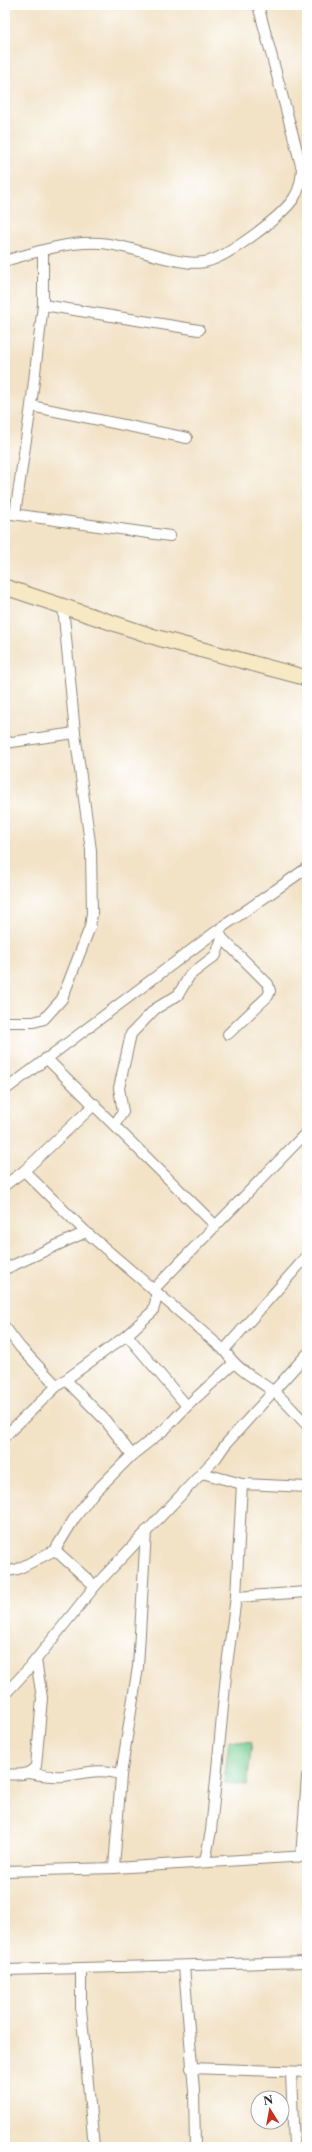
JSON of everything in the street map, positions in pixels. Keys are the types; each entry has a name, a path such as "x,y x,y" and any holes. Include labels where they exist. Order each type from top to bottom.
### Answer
{"street":[{"path":"5,261 79,243 101,243 186,262 204,262 217,258 259,232 294,198 300,185 302,170 258,5"},
{"path":"44,251 43,305 31,406 10,514 170,536"},
{"path":"43,305 199,330"},
{"path":"31,406 187,438"},
{"path":"5,587 158,638 307,678"},
{"path":"5,1022 34,1022 44,1019 62,999 90,927 92,892 91,850 75,734 63,606"},
{"path":"5,743 75,734"},
{"path":"5,1090 46,1058 220,934 307,868"},
{"path":"220,934 268,984 270,991 268,996 228,1034"},
{"path":"116,1124 123,1112 119,1088 131,1034 155,1009 178,995 190,975 216,955 220,934"},
{"path":"46,1058 116,1124 215,1225"},
{"path":"5,1185 24,1171 95,1104"},
{"path":"154,1291 215,1225 307,1132"},
{"path":"24,1171 86,1232 224,1350 245,1374 274,1392 307,1425"},
{"path":"5,1269 86,1232"},
{"path":"224,1350 307,1256"},
{"path":"5,1436 57,1386 127,1335 153,1311 156,1300 154,1291"},
{"path":"5,1327 20,1347 57,1386"},
{"path":"127,1335 187,1406"},
{"path":"5,1694 36,1660 95,1586 202,1473 307,1354"},
{"path":"5,1572 24,1566 55,1550 74,1519 92,1495 132,1455 165,1430 187,1406 234,1363"},
{"path":"66,1380 105,1420 132,1455"},
{"path":"202,1473 242,1484 307,1487"},
{"path":"205,1861 211,1831 227,1665 236,1597 242,1484"},
{"path":"114,1868 121,1775 138,1667 146,1531"},
{"path":"55,1550 95,1586"},
{"path":"236,1597 307,1592"},
{"path":"28,1773 36,1766 42,1698 36,1660"},
{"path":"5,1774 19,1775 28,1773 45,1776 63,1776 83,1772 114,1772 121,1775"},
{"path":"5,1871 114,1868 205,1861 304,1857 307,1777"},
{"path":"5,1970 81,1970 307,1962"},
{"path":"184,1966 195,2147"},
{"path":"81,1970 81,2008 94,2147"},
{"path":"191,2068 291,2073 307,2072"},
{"path":"291,2073 294,2147"}],"green space":[{"path":"229,1740 252,1742 247,1785 224,1783"}]}
